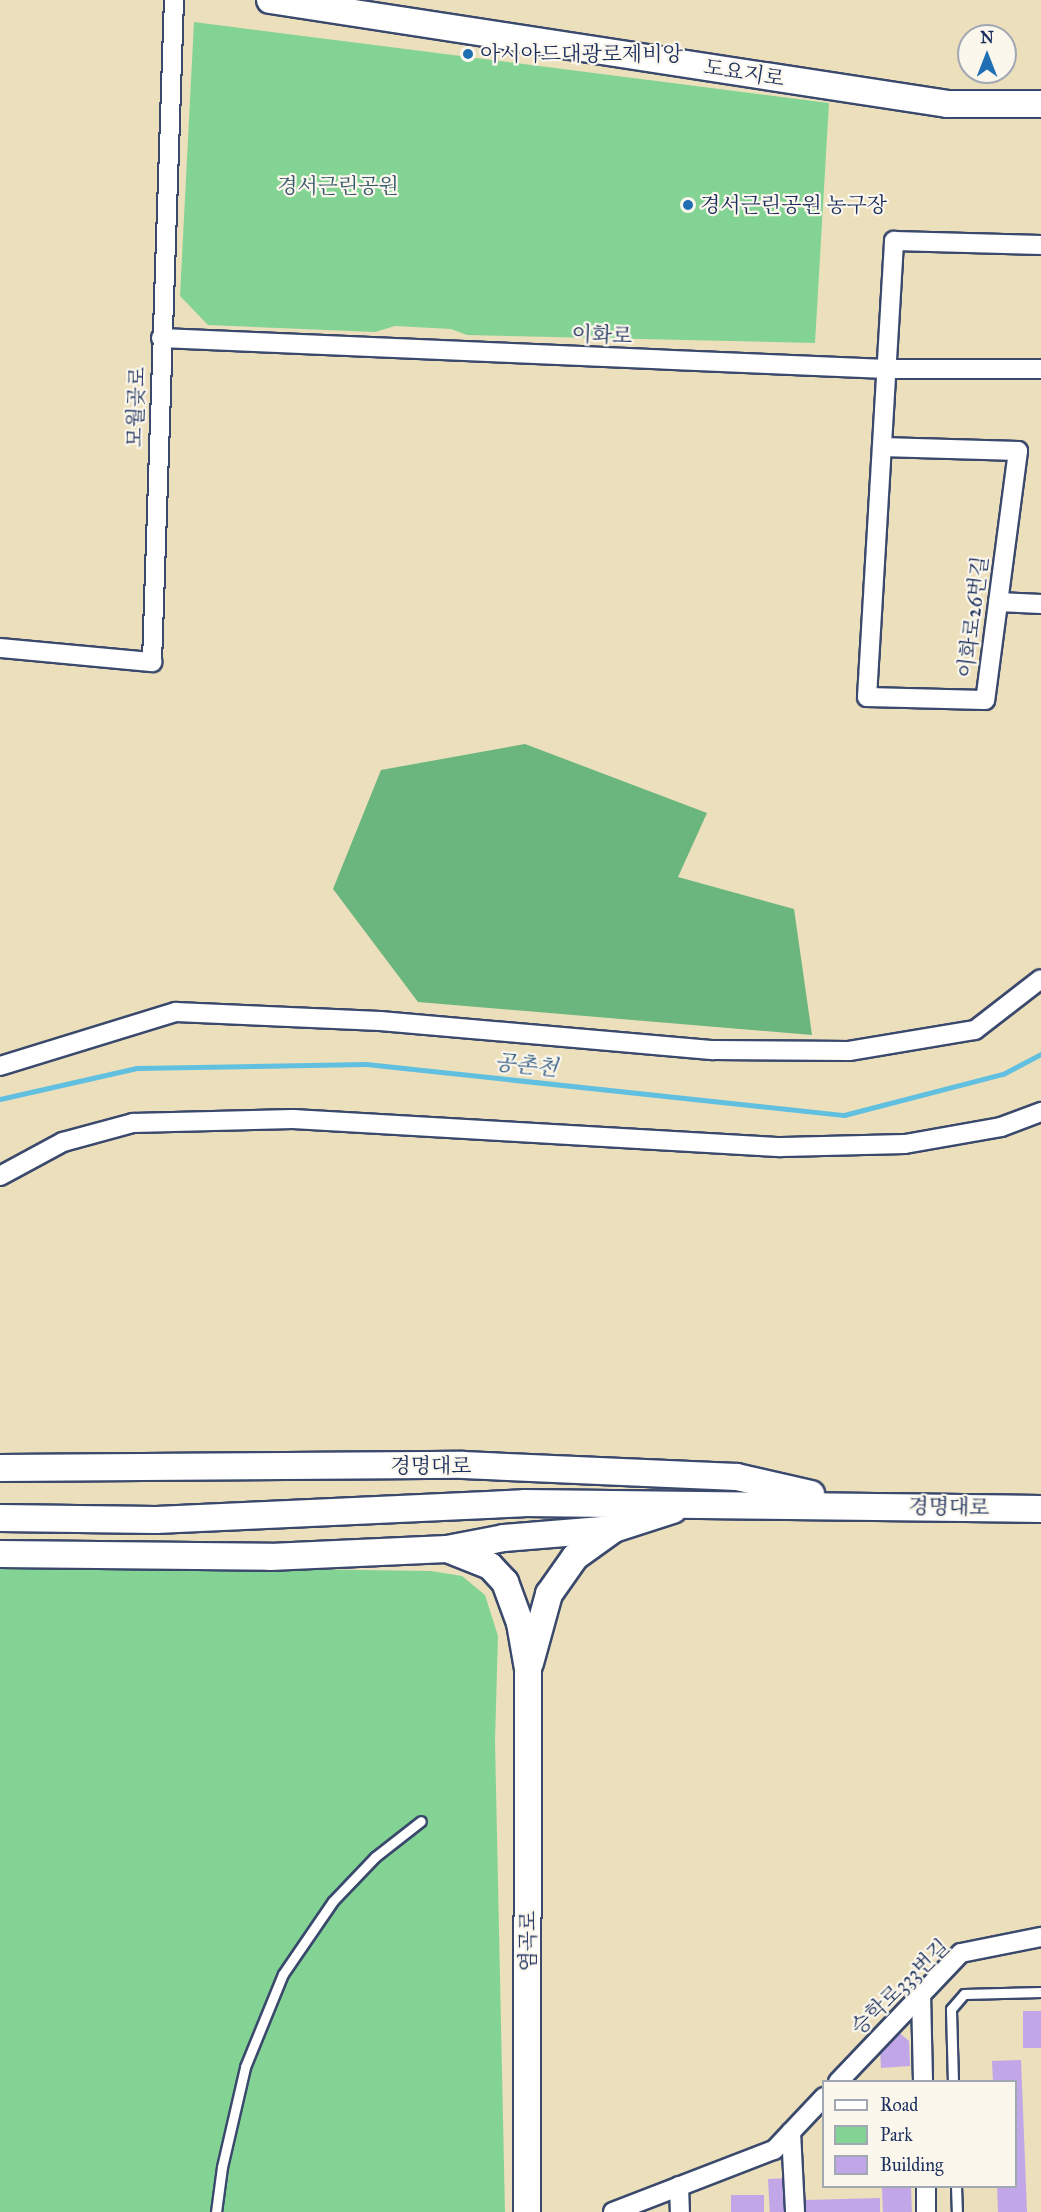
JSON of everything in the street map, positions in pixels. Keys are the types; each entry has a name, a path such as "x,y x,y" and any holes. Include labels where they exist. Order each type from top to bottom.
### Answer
{"main road":[{"name":"도요지로","path":"270,0 947,104 1041,104"},
{"name":"경명대로","path":"0,1468 475,1466 737,1477 858,1505"},
{"name":"경명대로","path":"0,1518 156,1520 524,1503 694,1503 1041,1509"},
{"name":"경명대로","path":"0,1554 270,1557 447,1549 504,1538 614,1529 694,1503"},
{"name":"염곡로","path":"528,1669 549,1594 575,1557 614,1529"},
{"name":"염곡로","path":"447,1549 490,1566 505,1582 520,1623 528,1669 527,2212"}],"street":[{"name":"모월곶로","path":"0,648 152,662 174,0"},
{"name":"이화로26번길","path":"882,447 1018,451 985,700 867,697 894,242 1041,245"},
{"name":"이화로","path":"161,338 886,369 1041,369"},
{"path":"998,602 1041,604"},
{"path":"0,1066 176,1012 380,1022 714,1050 849,1051 975,1030 1041,979"},
{"path":"0,1176 63,1142 133,1123 294,1119 781,1147 905,1144 1001,1127 1041,1112"},
{"name":"승학로333번길","path":"840,2080 961,1953 1041,1937"},
{"path":"921,1993 923,2080"},
{"path":"613,2212 774,2150 822,2099"},
{"path":"791,2132 795,2212"},
{"path":"679,2186 680,2212"},
{"path":"926,2188 926,2212"}],"lane":[{"path":"216,2212 222,2167 245,2067 283,1974 333,1901 375,1857 421,1821"},
{"path":"953,2080 951,2009 964,1994 1041,1992"},
{"path":"956,2188 957,2212"}],"green space":[{"name":"경서근린공원","path":"194,22 829,103 815,343 467,335 451,329 395,326 375,332 208,325 180,296"},
{"path":"525,744 707,813 678,877 794,909 812,1035 418,1002 333,889 381,770"},
{"path":"0,1565 431,1571 462,1576 485,1595 498,1636 495,1741 505,2212 0,2212"}],"building":[{"path":"1023,2011 1041,2011 1041,2048 1023,2048"},
{"path":"896,2030 909,2041 910,2066 881,2068 880,2048"},
{"path":"1021,2060 1027,2212 998,2212 997,2188 1017,2188 1017,2080 993,2080 992,2061"},
{"path":"789,2178 791,2212 770,2212 768,2179"},
{"path":"882,2188 911,2188 912,2212 883,2212"},
{"path":"731,2195 764,2195 764,2212 731,2212"},
{"path":"880,2198 880,2212 805,2212 805,2200"}],"waterway":[{"name":"공촌천","path":"0,1099 136,1068 366,1064 844,1115 1003,1074 1041,1054"}],"place":[{"name":"아시아드대광로제비앙","path":"468,54"},
{"name":"경서근린공원 농구장","path":"688,205"}]}
